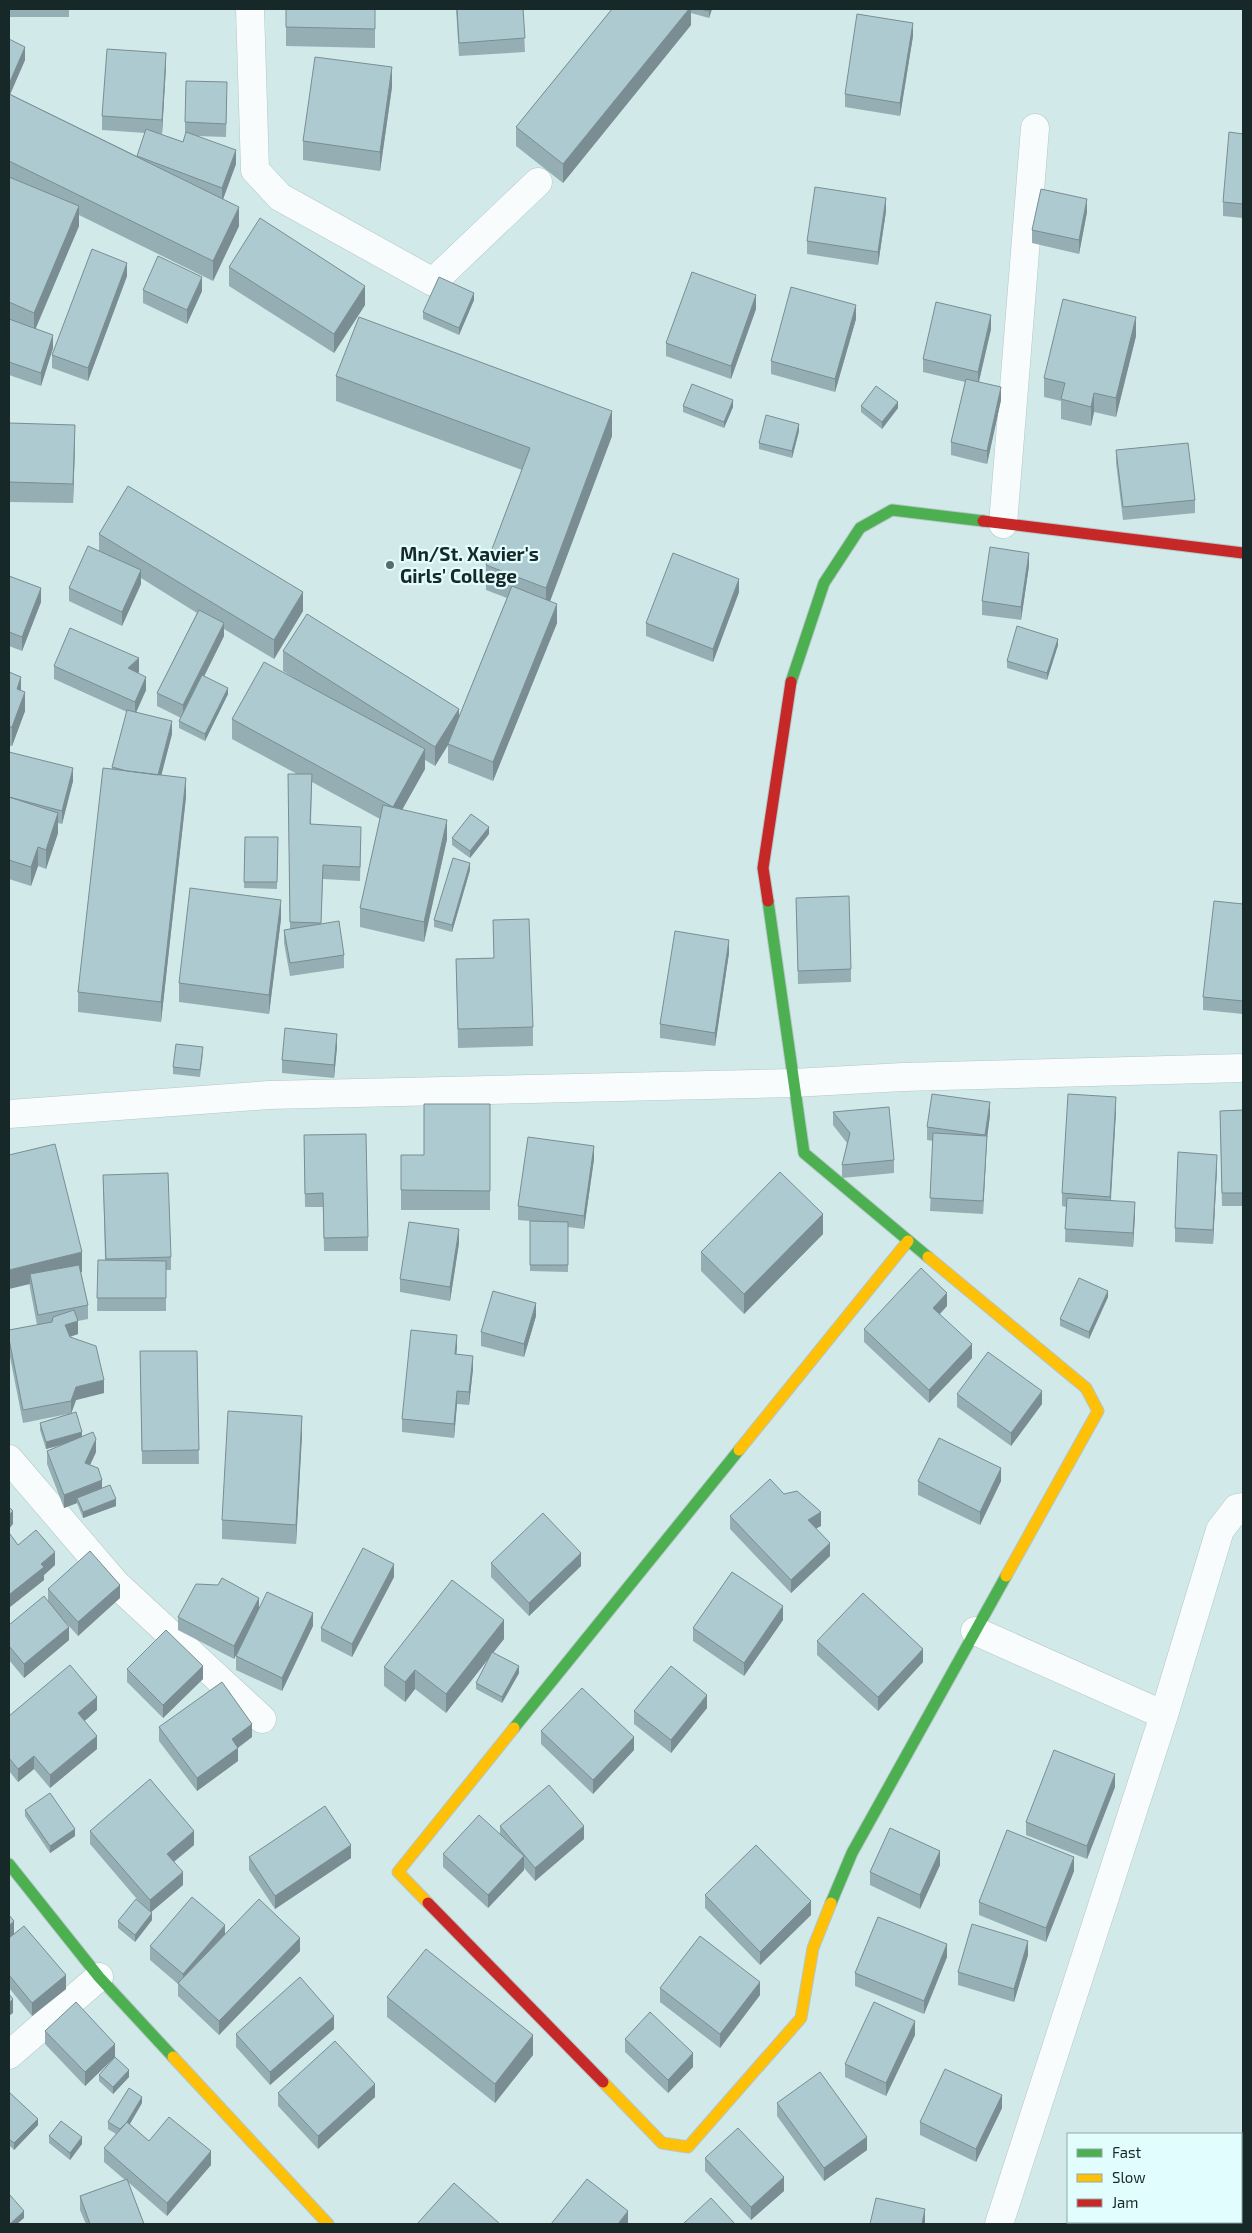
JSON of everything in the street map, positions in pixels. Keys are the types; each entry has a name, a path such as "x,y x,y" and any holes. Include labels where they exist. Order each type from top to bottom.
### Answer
{"street":[{"path":"250,9 255,170 280,198 433,282 538,182"},
{"path":"1003,524 1035,128"},
{"path":"908,1240 398,1872 662,2143 688,2147 801,2018 814,1948 852,1852 1098,1411 1086,1388 804,1153 792,1084 763,868 790,686 824,583 860,528 892,510 1243,553"},
{"path":"9,1114 269,1095 792,1084 903,1077 1243,1068"},
{"path":"9,1459 116,1584 262,1719"},
{"path":"999,2224 1164,1715 1220,1530 1238,1508 1243,1507"},
{"path":"975,1631 1164,1715"},
{"path":"9,1864 99,1977 328,2224"},
{"path":"9,2056 99,1977"}],"building":[{"path":"286,9 375,9 375,29 286,27"},
{"path":"457,9 523,9 525,38 459,43"},
{"path":"612,9 689,9 563,164 516,127"},
{"path":"857,14 913,23 900,103 845,94"},
{"path":"9,39 25,47 9,84"},
{"path":"107,49 166,53 162,120 102,116"},
{"path":"315,57 392,67 380,152 303,141"},
{"path":"186,81 227,82 226,124 185,122"},
{"path":"9,94 239,207 213,261 9,161"},
{"path":"146,129 183,142 186,132 236,150 222,188 137,156"},
{"path":"1229,132 1243,134 1243,204 1223,202"},
{"path":"9,177 79,206 34,313 9,302"},
{"path":"815,187 886,198 878,252 807,241"},
{"path":"1041,189 1087,199 1079,240 1032,230"},
{"path":"260,218 365,286 334,334 229,267"},
{"path":"92,249 127,263 88,368 52,355"},
{"path":"158,256 202,277 187,310 143,290"},
{"path":"692,272 756,295 731,366 666,343"},
{"path":"439,277 474,293 459,328 423,312"},
{"path":"791,287 856,305 835,379 771,361"},
{"path":"1063,299 1136,317 1116,398 1094,393 1091,407 1061,399 1065,383 1044,378"},
{"path":"936,302 991,315 978,372 923,359"},
{"path":"359,317 612,411 546,588 486,565 530,448 336,376"},
{"path":"9,319 53,335 41,373 9,362"},
{"path":"966,379 1001,387 987,451 951,442"},
{"path":"692,384 733,400 724,422 683,406"},
{"path":"876,386 898,402 882,422 861,406"},
{"path":"766,415 799,424 792,451 759,443"},
{"path":"9,423 75,425 73,484 9,482"},
{"path":"1188,443 1195,500 1123,507 1116,450"},
{"path":"128,486 303,592 274,640 99,534"},
{"path":"88,546 141,570 122,612 69,588"},
{"path":"990,547 1029,553 1021,607 982,601"},
{"path":"673,553 739,579 713,649 646,623"},
{"path":"9,576 41,588 22,637 9,632"},
{"path":"512,586 557,604 493,762 448,744"},
{"path":"199,610 224,623 183,705 157,693"},
{"path":"307,614 459,709 435,747 283,651"},
{"path":"1017,626 1058,639 1047,673 1007,661"},
{"path":"70,628 139,658 128,668 146,677 135,702 54,666"},
{"path":"264,662 425,749 393,807 232,719"},
{"path":"9,672 21,677 17,689 25,692 12,727 9,727"},
{"path":"202,675 228,688 205,734 179,721"},
{"path":"127,710 172,721 158,775 112,767"},
{"path":"9,752 73,768 62,811 9,797"},
{"path":"103,768 186,778 161,1002 78,992"},
{"path":"288,774 312,774 310,824 361,827 360,867 323,865 321,923 290,922"},
{"path":"9,797 58,813 46,850 38,847 31,867 9,860"},
{"path":"383,805 447,820 424,922 360,908"},
{"path":"471,814 489,827 470,851 452,838"},
{"path":"245,837 278,837 277,882 244,882"},
{"path":"453,858 470,863 452,925 434,920"},
{"path":"190,888 281,900 269,995 179,983"},
{"path":"849,896 851,969 798,971 796,898"},
{"path":"1214,901 1243,904 1243,1001 1203,997"},
{"path":"529,919 533,1027 458,1029 456,959 494,958 493,920"},
{"path":"339,921 344,955 290,963 284,930"},
{"path":"675,931 729,940 715,1033 660,1024"},
{"path":"285,1028 337,1034 334,1065 282,1060"},
{"path":"176,1044 203,1047 200,1070 173,1067"},
{"path":"932,1094 990,1102 985,1135 927,1127"},
{"path":"1068,1094 1116,1097 1110,1197 1062,1193"},
{"path":"424,1104 490,1104 490,1191 401,1190 401,1155 424,1155"},
{"path":"889,1107 894,1160 842,1165 850,1133 833,1112"},
{"path":"1243,1110 1243,1193 1222,1193 1220,1111"},
{"path":"933,1133 987,1136 983,1201 930,1198"},
{"path":"366,1134 368,1237 324,1238 323,1193 305,1194 304,1135"},
{"path":"528,1137 594,1146 584,1216 518,1206"},
{"path":"55,1144 82,1252 9,1270 9,1155"},
{"path":"1178,1152 1217,1155 1213,1230 1175,1228"},
{"path":"780,1172 823,1214 744,1294 701,1252"},
{"path":"168,1173 171,1257 106,1259 103,1175"},
{"path":"1067,1198 1135,1202 1133,1233 1065,1229"},
{"path":"530,1221 568,1222 568,1265 530,1265"},
{"path":"409,1222 459,1229 450,1287 400,1279"},
{"path":"98,1260 166,1261 166,1298 97,1298"},
{"path":"79,1265 88,1305 38,1315 30,1274"},
{"path":"921,1268 947,1293 933,1308 972,1344 929,1390 864,1329"},
{"path":"1079,1278 1108,1291 1089,1332 1060,1319"},
{"path":"493,1291 536,1303 524,1344 481,1332"},
{"path":"74,1310 78,1321 65,1325 70,1337 96,1346 104,1380 76,1387 71,1401 23,1410 9,1339 9,1330 52,1322 53,1317"},
{"path":"411,1330 457,1335 455,1354 473,1356 469,1392 457,1391 454,1424 402,1419"},
{"path":"140,1351 197,1351 199,1450 142,1451"},
{"path":"988,1352 1042,1391 1011,1433 957,1394"},
{"path":"228,1411 302,1416 296,1525 222,1520"},
{"path":"76,1412 82,1432 46,1442 40,1423"},
{"path":"93,1432 96,1439 85,1463 98,1468 102,1480 64,1495 47,1451"},
{"path":"939,1438 1001,1468 980,1512 918,1481"},
{"path":"770,1479 784,1494 797,1491 821,1512 808,1520 830,1543 791,1580 730,1516"},
{"path":"110,1485 116,1499 83,1512 77,1498"},
{"path":"9,1507 13,1511 9,1515"},
{"path":"543,1513 581,1553 529,1603 491,1563"},
{"path":"36,1530 55,1552 41,1564 44,1567 10,1594 9,1535 18,1545"},
{"path":"363,1548 394,1564 352,1644 321,1628"},
{"path":"90,1551 120,1585 78,1622 48,1589"},
{"path":"732,1572 783,1606 744,1663 693,1628"},
{"path":"222,1578 259,1598 234,1646 178,1617 196,1584 218,1585"},
{"path":"452,1580 504,1620 446,1694 415,1670 405,1682 384,1667"},
{"path":"267,1592 313,1613 282,1678 236,1656"},
{"path":"863,1593 923,1649 878,1697 817,1641"},
{"path":"44,1596 69,1627 24,1664 9,1646 9,1625"},
{"path":"166,1630 203,1666 163,1705 127,1669"},
{"path":"492,1652 519,1666 502,1697 476,1683"},
{"path":"70,1665 97,1697 78,1713 97,1736 50,1775 34,1756 18,1769 9,1758 9,1716"},
{"path":"671,1666 707,1695 671,1740 634,1711"},
{"path":"222,1682 252,1724 232,1739 238,1748 197,1778 159,1727"},
{"path":"582,1688 634,1737 593,1780 541,1731"},
{"path":"1054,1750 1115,1774 1087,1846 1026,1822"},
{"path":"150,1779 194,1831 167,1854 183,1872 150,1900 90,1831"},
{"path":"549,1785 584,1826 535,1868 500,1826"},
{"path":"50,1793 75,1829 50,1846 25,1810"},
{"path":"325,1806 351,1845 275,1896 249,1857"},
{"path":"479,1815 524,1856 488,1895 443,1854"},
{"path":"890,1828 940,1851 920,1895 870,1872"},
{"path":"1007,1830 1074,1857 1046,1928 979,1902"},
{"path":"756,1845 811,1901 760,1952 705,1895"},
{"path":"192,1897 225,1925 183,1974 150,1946"},
{"path":"136,1899 152,1913 135,1935 118,1921"},
{"path":"259,1899 300,1938 219,2021 178,1983"},
{"path":"9,1915 14,1921 9,1926"},
{"path":"878,1917 947,1944 924,2001 855,1973"},
{"path":"972,1924 1028,1941 1014,1989 958,1972"},
{"path":"24,1926 66,1975 32,2003 9,1975 9,1938"},
{"path":"700,1936 760,1982 720,2034 660,1988"},
{"path":"426,1949 533,2035 495,2084 387,1997"},
{"path":"300,1977 334,2016 270,2072 236,2034"},
{"path":"9,1994 13,1999 9,2003"},
{"path":"76,2002 115,2044 85,2072 45,2031"},
{"path":"874,2002 915,2021 886,2083 845,2064"},
{"path":"650,2012 693,2053 668,2080 625,2039"},
{"path":"335,2041 375,2084 318,2136 278,2093"},
{"path":"115,2057 129,2070 113,2087 99,2075"},
{"path":"945,2069 1002,2095 976,2149 920,2122"},
{"path":"820,2072 867,2137 824,2168 777,2103"},
{"path":"129,2088 142,2097 127,2122 120,2129 108,2122"},
{"path":"9,2092 38,2119 14,2143 9,2139"},
{"path":"169,2117 211,2151 167,2203 104,2148 127,2122 149,2141"},
{"path":"61,2121 82,2137 70,2153 49,2136"},
{"path":"738,2128 784,2177 751,2207 705,2158"},
{"path":"127,2179 144,2224 90,2224 80,2196"},
{"path":"587,2179 628,2211 618,2224 551,2224"},
{"path":"454,2183 500,2224 417,2224"},
{"path":"9,2194 24,2211 10,2224 9,2224"},
{"path":"711,2198 735,2224 683,2224"},
{"path":"876,2198 925,2209 922,2224 870,2224"}],"traffic: fast":[{"path":"791,682 824,583 860,528 892,510 983,521"},
{"path":"768,901 804,1153 928,1257"},
{"path":"514,1728 739,1450"},
{"path":"831,1903 852,1853 1006,1576"},
{"path":"9,1864 99,1977 173,2057"}],"traffic: slow":[{"path":"739,1450 908,1241"},
{"path":"928,1257 1086,1388 1098,1411 1006,1576"},
{"path":"428,1903 398,1872 514,1728"},
{"path":"603,2082 662,2143 688,2147 801,2018 813,1948 831,1903"},
{"path":"173,2057 328,2224"}],"traffic: jam":[{"path":"983,521 1243,553"},
{"path":"768,901 763,868 791,682"},
{"path":"428,1903 603,2082"}],"place":[{"name":"Mn/St. Xavier's Girls' College","path":"390,565"}]}
